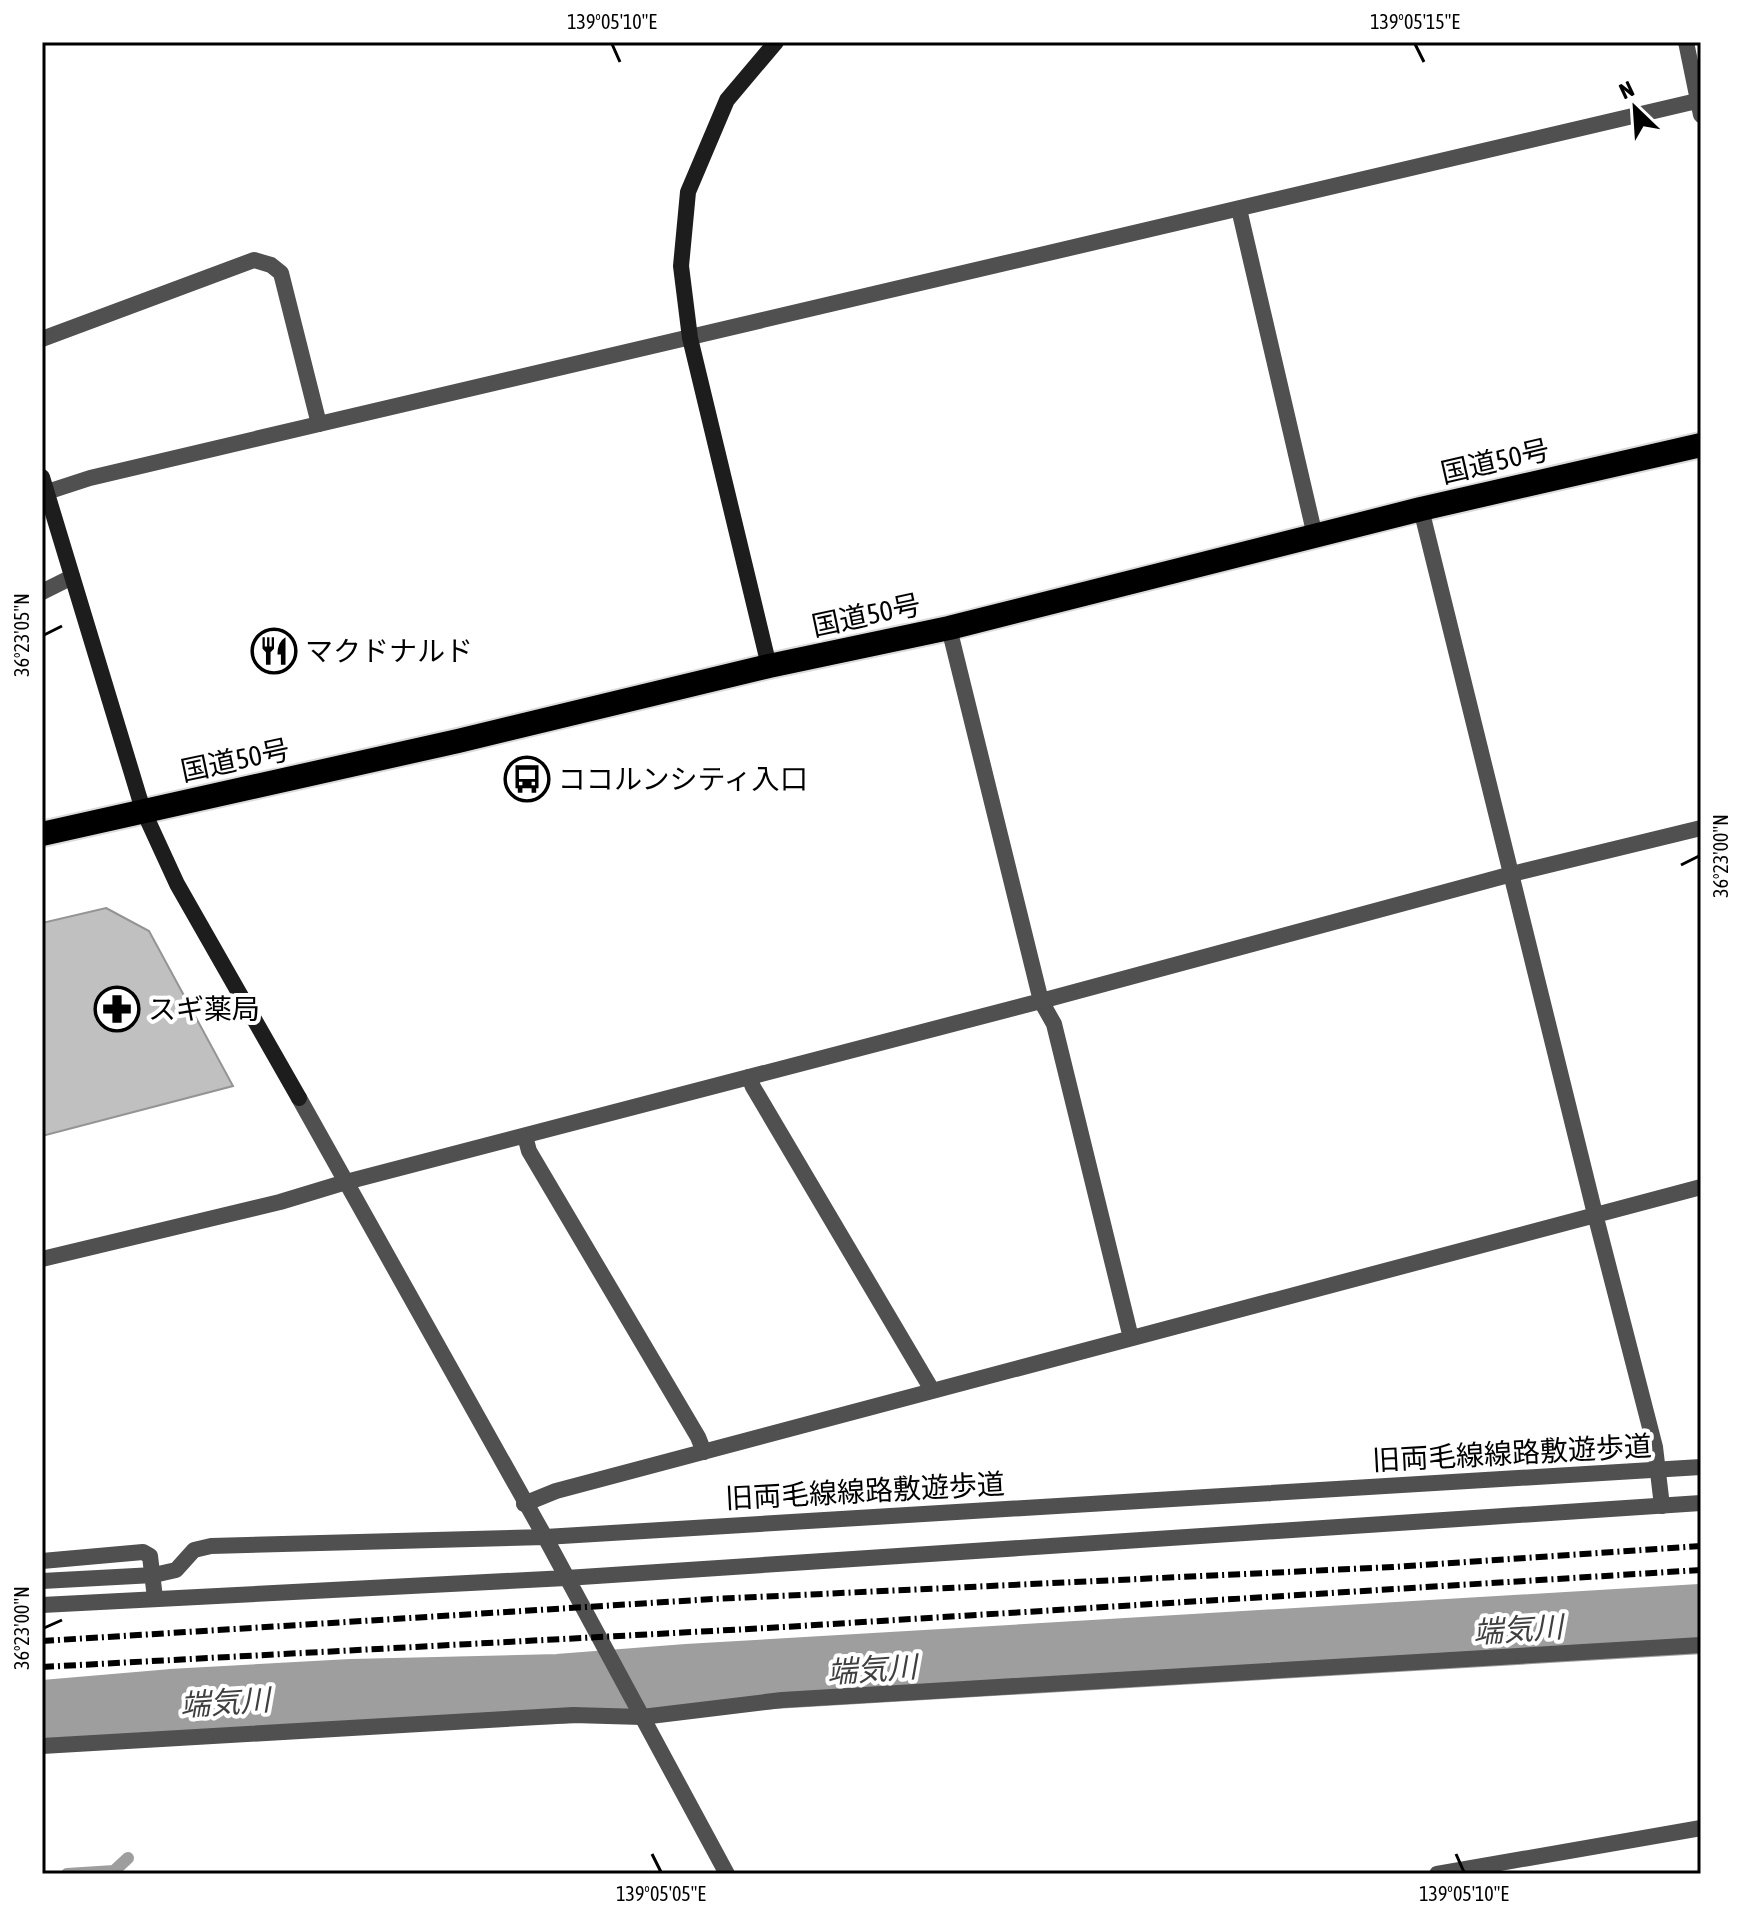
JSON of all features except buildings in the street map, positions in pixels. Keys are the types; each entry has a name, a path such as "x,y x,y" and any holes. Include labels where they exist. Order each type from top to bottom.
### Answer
{"highway":[{"name":"国道50号","path":"42,834 458,741 769,666 949,628 1421,509 1701,445"}],"street":[{"path":"769,666 690,338 681,266 688,192 727,100 776,42"},
{"path":"727,1874 545,1537 177,884 143,810 44,485 90,478 1239,209 1700,106 1686,42"},
{"path":"1239,209 1315,536"},
{"path":"42,339 254,260 271,265 281,273 319,424"},
{"path":"1421,509 1655,1447 1662,1506"},
{"path":"42,592 72,577"},
{"path":"949,628 1041,1001 1054,1024 1131,1338"},
{"path":"42,1259 280,1202 1512,874 1701,828"},
{"path":"749,1077 932,1390"},
{"path":"525,1136 529,1151 704,1452"},
{"path":"524,1504 556,1491 1701,1187"},
{"name":"旧両毛線線路敷遊歩道","path":"42,1581 154,1575 176,1570 194,1550 211,1546 545,1537 1701,1467"},
{"path":"42,1605 566,1578 1701,1503"},
{"path":"42,1561 143,1552 150,1556 155,1598"},
{"path":"42,1746 1701,1645"},
{"path":"1437,1874 1494,1869 1701,1828"}],"waterway":[{"name":"端気川","path":"42,1715 352,1694 559,1689 1701,1619"},
{"path":"67,1874 114,1871 128,1858"}],"railway":[{"path":"42,1641 714,1599 1393,1567 1701,1546"},
{"path":"42,1667 767,1628 1701,1570"}],"place":[{"name":"マクドナルド","path":"274,651"},
{"name":"ココルンシティ入口","path":"527,779"},
{"name":"スギ薬局","path":"117,1009"}]}
